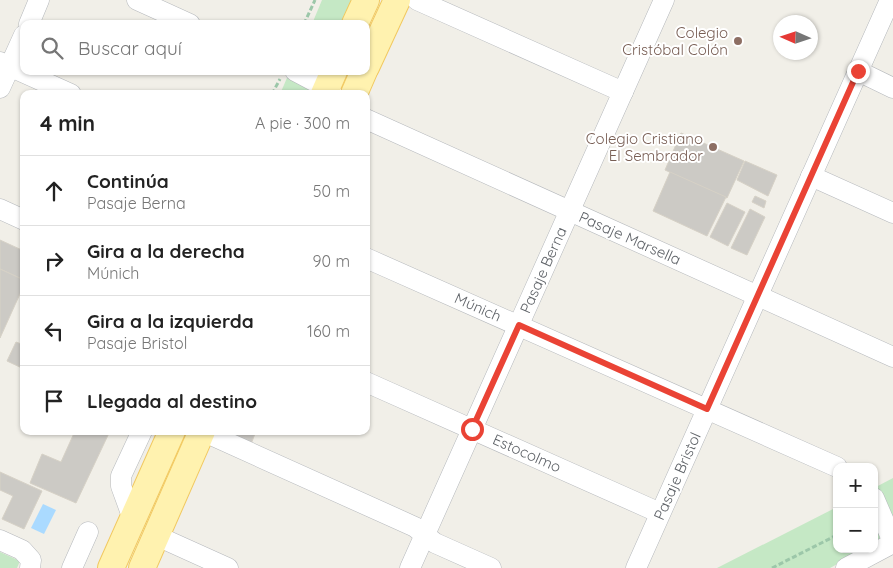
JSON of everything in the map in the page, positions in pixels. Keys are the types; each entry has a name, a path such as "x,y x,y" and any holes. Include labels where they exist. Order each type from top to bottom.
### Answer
{"main road":[{"path":"357,20 366,0"},
{"path":"370,58 397,0"},
{"path":"356,90 362,75"},
{"path":"111,568 170,435"},
{"path":"142,568 200,435"}],"street":[{"path":"30,20 39,0"},
{"path":"137,0 181,20"},
{"path":"417,0 623,92"},
{"name":"Pasaje Berna","path":"410,568 664,0"},
{"name":"Pasaje Bristol","path":"636,568 890,0"},
{"path":"0,88 5,64 20,41"},
{"path":"5,64 20,71"},
{"path":"858,71 893,88"},
{"path":"29,75 62,90"},
{"path":"304,75 329,87"},
{"name":"Pasaje Marsella","path":"370,121 893,357"},
{"path":"811,176 893,213"},
{"path":"0,209 20,218"},
{"name":"Múnich","path":"370,260 833,465"},
{"name":"Estocolmo","path":"370,384 660,513"},
{"path":"133,519 121,486 121,476 140,435"},
{"path":"211,435 414,527 435,543 491,568"},
{"path":"846,568 893,542 878,507"},
{"path":"72,568 88,532"},
{"path":"157,536 228,568"},
{"path":"0,540 22,550 31,560 30,568"}],"path":[{"path":"306,20 315,0"},
{"path":"274,90 281,75"},
{"path":"772,568 833,537"}],"green space":[{"path":"322,0 359,0 350,20 314,20"},
{"path":"288,75 324,75 318,90 282,90"},
{"path":"893,478 893,535 878,543 878,508 878,486"},
{"path":"833,509 833,553 858,553 830,568 717,568"},
{"path":"0,552 20,561 17,568 0,568"}],"water":[{"path":"43,504 56,510 44,534 31,528"}],"building":[{"path":"681,133 744,161 727,198 665,170"},
{"path":"745,161 777,175 768,196 737,180"},
{"path":"670,172 726,197 707,236 653,211"},
{"path":"755,196 766,201 764,208 752,202"},
{"path":"727,203 745,212 728,246 710,237"},
{"path":"750,209 765,217 747,255 731,248"},
{"path":"0,240 20,249 20,278 0,269"},
{"path":"0,269 20,278 20,294 0,338"},
{"path":"16,342 20,344 20,367 7,361"},
{"path":"73,435 108,435 76,503 30,483 42,454 61,462"},
{"path":"230,435 254,435 250,447 229,438"},
{"path":"0,472 42,491 24,529 2,519 13,496 0,490"}],"place":[{"name":"Colegio Cristóbal Colón","path":"738,41"},
{"name":"Colegio Cristiano El Sembrador","path":"713,147"}],"route":[{"path":"472,429 519,325 707,409 858,71"}]}
